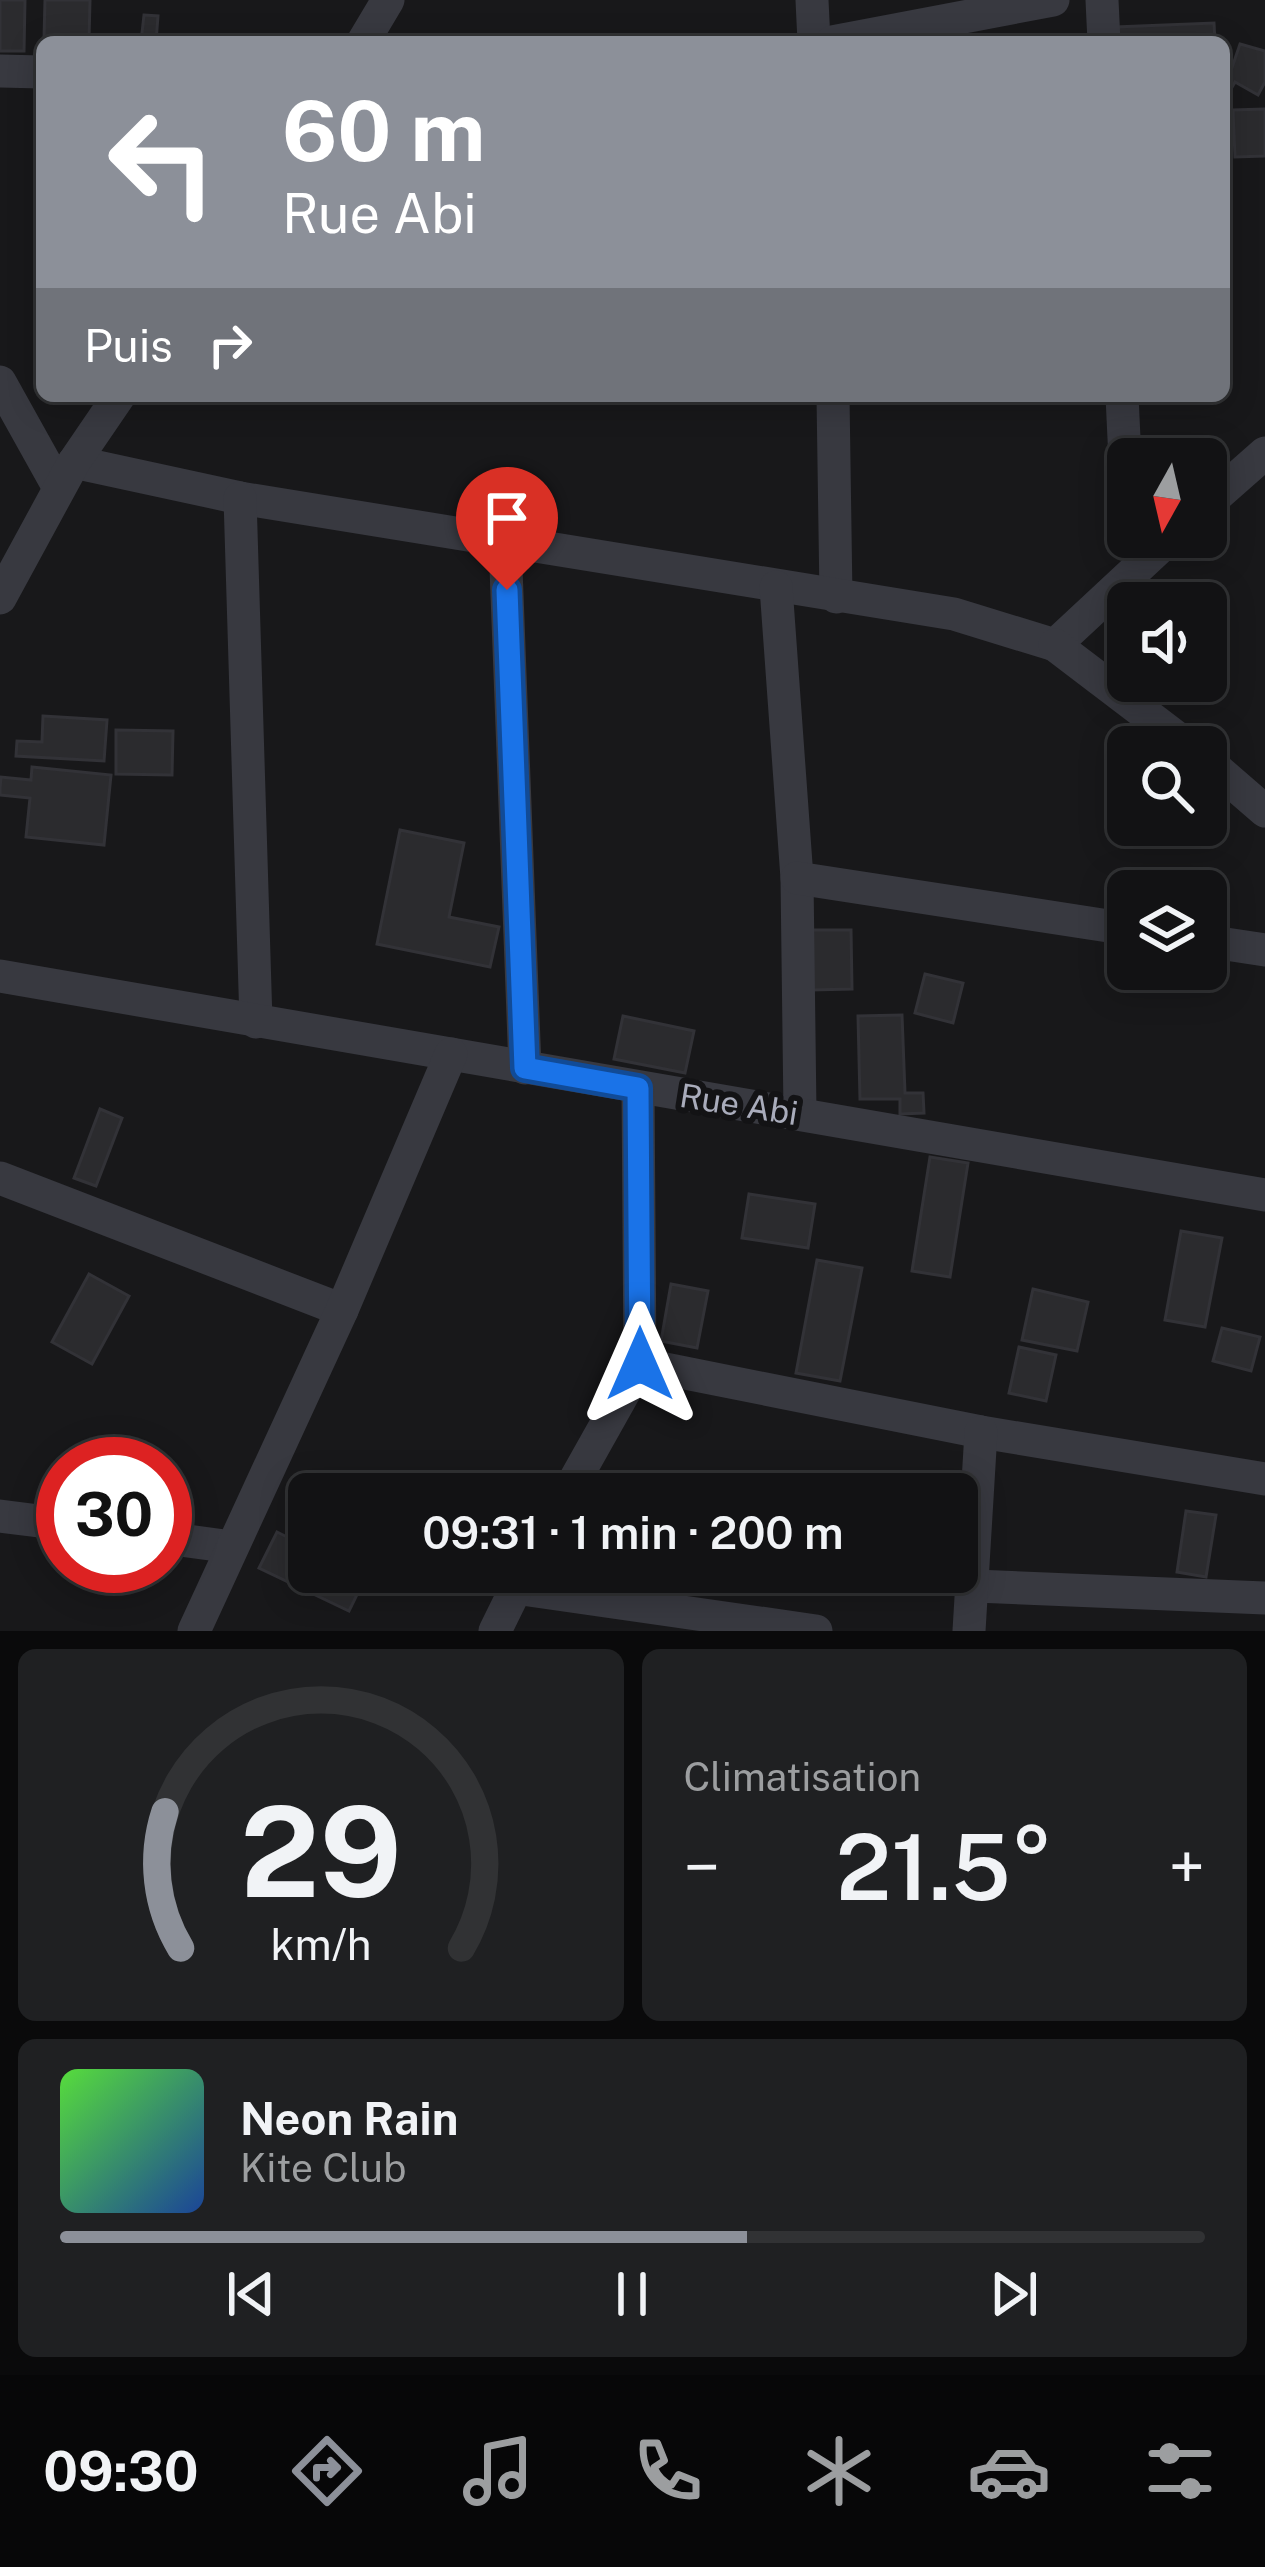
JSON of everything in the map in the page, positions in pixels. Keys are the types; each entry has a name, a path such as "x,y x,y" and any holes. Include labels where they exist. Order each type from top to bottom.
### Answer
{"street":[{"path":"367,36 388,0"},
{"path":"812,0 814,36"},
{"path":"864,36 1053,0"},
{"path":"1102,0 1104,36"},
{"path":"0,71 36,72"},
{"path":"0,382 66,475 240,498 954,614 1054,645 1161,726"},
{"path":"0,598 66,475 115,402"},
{"path":"833,402 836,597"},
{"path":"1122,402 1124,438"},
{"path":"1227,487 1265,453"},
{"path":"240,498 256,1022"},
{"path":"505,542 525,1068"},
{"path":"1130,558 1130,573"},
{"path":"1054,645 1147,558"},
{"path":"776,587 797,878 800,1113"},
{"path":"1227,778 1265,811"},
{"path":"797,878 1107,926"},
{"path":"1227,944 1265,950"},
{"name":"Rue Abi","path":"0,976 1265,1195"},
{"path":"194,1631 342,1310 451,1054"},
{"path":"579,1473 640,1364 638,1088"},
{"path":"0,1178 342,1310"},
{"path":"640,1364 981,1432 1265,1479"},
{"path":"978,1509 981,1432"},
{"path":"0,1516 36,1521"},
{"path":"192,1542 232,1547"},
{"path":"978,1586 1265,1598"},
{"path":"495,1631 513,1593"},
{"path":"595,1593 816,1631"},
{"path":"969,1631 974,1593"}],"building":[{"path":"0,0 25,0 24,51 0,51"},
{"path":"45,0 90,0 89,36 44,36"},
{"path":"144,15 158,16 156,36 142,36"},
{"path":"1214,23 1215,36 1117,36 1116,27"},
{"path":"1240,44 1265,51 1265,82 1258,95 1235,82 1230,91 1230,73"},
{"path":"1265,109 1265,156 1235,157 1233,110"},
{"path":"43,716 107,720 104,761 16,756 17,741 42,742"},
{"path":"116,730 173,731 172,775 116,774"},
{"path":"32,767 111,775 104,845 26,837 30,798 0,795 1,777 31,780"},
{"path":"400,830 464,843 449,917 499,927 490,967 377,944"},
{"path":"810,930 851,930 852,989 811,990"},
{"path":"925,974 963,983 953,1023 915,1013"},
{"path":"902,1015 905,1093 923,1093 924,1113 900,1114 900,1099 860,1099 858,1016"},
{"path":"623,1016 694,1031 685,1073 614,1059"},
{"path":"100,1109 122,1118 96,1186 74,1178"},
{"path":"930,1157 968,1163 950,1277 912,1271"},
{"path":"749,1194 815,1204 808,1248 742,1238"},
{"path":"1181,1231 1222,1238 1205,1327 1165,1320"},
{"path":"817,1260 862,1268 840,1381 796,1373"},
{"path":"89,1274 129,1296 92,1364 52,1342"},
{"path":"671,1284 708,1291 697,1348 661,1341"},
{"path":"1033,1289 1088,1302 1077,1351 1022,1340"},
{"path":"1222,1328 1260,1337 1251,1371 1213,1361"},
{"path":"1019,1347 1056,1355 1046,1401 1009,1393"},
{"path":"1186,1511 1216,1515 1206,1577 1177,1572"},
{"path":"277,1532 288,1538 288,1582 259,1568"},
{"path":"311,1593 358,1593 349,1611"}],"route":[{"path":"507,590 525,1068 638,1088 640,1364"}]}
